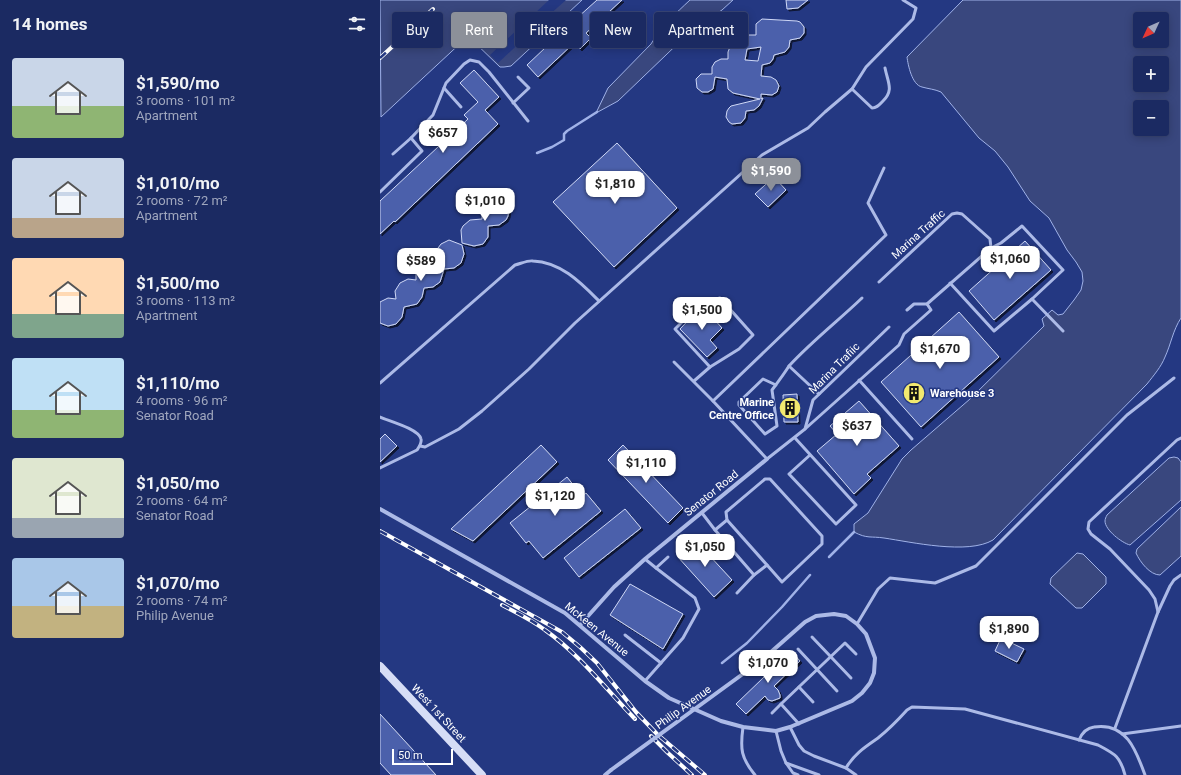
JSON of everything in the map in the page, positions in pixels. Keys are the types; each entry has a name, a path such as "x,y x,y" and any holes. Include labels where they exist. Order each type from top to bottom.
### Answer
{"street":[{"name":"Senator Road","path":"580,625 614,587 645,559 767,459"},
{"name":"McKeen Avenue","path":"380,509 564,613 645,681 676,701 721,721 743,728 762,730"},
{"name":"Philip Avenue","path":"605,775 762,660 798,627 816,616 834,614 846,616 857,624 866,634 875,658 874,673 870,683 862,693 852,701 790,728 776,731 762,730"},
{"name":"West 1st Street","path":"380,666 482,775"}],"lane":[{"path":"420,446 425,447 459,429 482,412 529,369 575,323 762,155 808,128 852,89 866,67 913,19 916,8 903,0"},
{"path":"393,154 433,115 446,83 464,64 470,60 479,62 489,72 528,121"},
{"path":"852,89 872,108 877,107 888,96 890,90 885,68"},
{"path":"513,102 529,88 518,77"},
{"path":"444,88 461,107"},
{"path":"380,192 422,151 411,138"},
{"path":"713,401 886,235 868,202 884,168"},
{"name":"Marina Traffic","path":"879,282 952,214 962,214 990,239 991,248"},
{"path":"907,310 914,304 928,304 950,283 991,248 1001,244 1022,226 1063,270 994,331 950,283"},
{"path":"380,383 515,265 532,260 553,265 577,279 599,301"},
{"path":"694,381 710,367 739,349 753,336 720,298 701,303 675,329 710,367"},
{"path":"776,385 763,379 740,400 739,405 765,434 777,426 772,390 776,385 789,366 828,327 862,298"},
{"path":"1032,299 1063,331"},
{"path":"674,362 694,381 767,459 795,438 899,345 904,334 931,310 928,304"},
{"name":"Marina Trafiic","path":"805,429 813,400 889,327"},
{"path":"789,366 819,394"},
{"path":"857,624 878,589 890,578 935,583 976,566 1127,415 1174,378"},
{"path":"859,380 912,439"},
{"path":"380,418 411,429 419,435 422,440 417,450 380,468"},
{"path":"795,438 856,505 836,524 789,474 810,455"},
{"path":"1158,612 1155,599 1149,590 1110,549 1091,534 1088,528 1089,522 1176,440 1181,438"},
{"path":"765,479 770,479 822,536 822,544 782,582 727,520 726,512 765,479"},
{"path":"702,512 715,530 754,575"},
{"path":"715,530 727,520"},
{"path":"656,568 668,557"},
{"path":"645,559 695,598 699,609 683,638 645,681"},
{"path":"737,593 754,575 767,565"},
{"path":"1115,728 1158,612 1170,586 1174,580 1181,575"},
{"path":"625,635 661,663"},
{"path":"812,637 851,678"},
{"path":"772,713 845,643 856,654"},
{"path":"798,649 837,691"},
{"path":"799,687 813,702"},
{"path":"781,704 799,724"},
{"path":"846,768 852,758 859,751 878,738 912,707 965,709 1098,745 1114,754 1122,763 1125,775"},
{"path":"1079,740 1081,733 1090,728 1103,726 1115,728 1122,734 1137,753 1144,775"},
{"path":"1122,734 1181,726"},
{"path":"743,728 741,749 746,761 756,775"},
{"path":"790,728 804,751 818,758 846,768 856,775"},
{"path":"776,731 786,763 793,773 798,775"},
{"path":"786,763 819,775"}],"water":[{"path":"380,0 582,0 569,12 515,12 515,48 530,48 511,66 504,67 500,67 480,48 507,48 507,12 451,12 451,48 455,48 381,117"},
{"path":"690,0 733,0 719,12 677,12"},
{"path":"963,0 1181,0 1181,318 1163,361 1147,384 993,540 969,547 939,546 866,536 854,532 854,524 868,513 902,459 970,399 1044,326 1042,319 1052,310 1058,315 1063,314 1081,290 1083,281 1082,272 1067,250 1049,218 1030,201 1008,167 995,151 979,138 941,92 922,87 916,83 908,65 907,57"},
{"path":"654,40 654,48 673,48 618,101 596,113 608,88"},
{"path":"1169,458 1178,458 1181,462 1181,500 1130,545 1114,536 1106,525 1105,519 1107,515"},
{"path":"1181,507 1181,556 1160,575 1153,573 1140,560 1136,553 1137,549"},
{"path":"1077,553 1083,554 1106,577 1106,584 1082,608 1076,608 1050,584 1051,578"}],"pier":[{"path":"549,0 566,0 552,12 536,12"},
{"path":"515,32 515,47 498,63 490,55 498,48 507,48 507,39"}],"building":[{"path":"597,0 622,0 609,12 590,12 590,29 586,33 590,39 582,47 582,14"},
{"path":"786,0 808,0 798,8 787,9"},
{"path":"762,19 797,21 804,27 804,33 800,38 790,40 789,47 785,52 774,55 770,63 762,65 761,76 771,77 776,80 779,86 777,92 772,95 761,94 761,99 763,98 759,106 754,110 746,111 745,118 741,123 732,124 726,117 727,111 731,106 760,99 733,93 728,89 727,79 715,77 713,89 708,92 702,92 697,88 696,79 701,74 712,74 712,67 715,62 721,59 728,59 730,48 748,48 748,35 756,35 756,24","holes":["761,47 758,61 745,60 747,49"]},
{"path":"545,48 569,48 538,77 527,65"},
{"path":"474,70 499,97 485,110 498,124 395,222 394,221 380,234 380,201 468,119 464,115 478,102 460,83"},
{"path":"617,143 677,208 614,267 553,202"},
{"path":"774,177 786,190 768,207 755,194"},
{"path":"494,198 503,200 509,207 506,220 499,225 488,226 488,237 483,244 474,246 462,243 461,230 463,226 470,220 482,219 483,205 486,201"},
{"path":"449,240 462,245 464,254 461,263 454,268 444,269 440,282 433,287 424,288 422,297 417,304 404,307 402,317 396,324 388,326 380,323 380,302 388,298 396,299 395,291 400,283 408,279 416,280 416,272 420,264 428,260 437,261 436,252 438,248 441,244"},
{"path":"1025,241 1051,270 994,320 969,291"},
{"path":"702,306 722,328 710,340 717,348 707,357 680,329"},
{"path":"959,312 999,357 921,427 881,382"},
{"name":"Marine Centre Office","path":"797,394 798,422 784,422 783,395"},
{"path":"859,401 899,446 867,474 871,478 854,494 817,451 837,434 830,426"},
{"path":"385,434 397,446 380,462 380,439"},
{"path":"541,445 557,462 473,541 451,529"},
{"path":"623,445 683,508 668,523 608,460"},
{"path":"567,477 582,496 586,493 601,511 543,558 529,541 526,543 510,523"},
{"path":"625,509 641,528 579,577 564,558"},
{"path":"695,540 732,580 714,597 677,556"},
{"path":"630,584 683,614 663,649 610,615"},
{"path":"1001,638 1024,649 1017,662 995,651"},
{"path":"791,651 800,661 774,686 778,690 780,698 772,701 768,700 765,696 746,714 736,704"},
{"path":"380,714 436,775 391,775 380,763"}],"waterway":[{"path":"537,153 564,140 564,134 567,131 597,112"},
{"path":"829,557 854,532"},
{"path":"722,663 747,643 782,607 810,575"}],"railway":[{"path":"380,58 433,9"},
{"path":"380,531 562,632 597,663 636,712 657,734 705,775"},
{"path":"502,605 535,623 557,639 592,672 635,719"},
{"path":"651,736 692,775"}],"place":[{"name":"Warehouse 3","path":"914,393"},
{"name":"Marine Centre Office","path":"790,408"}]}
